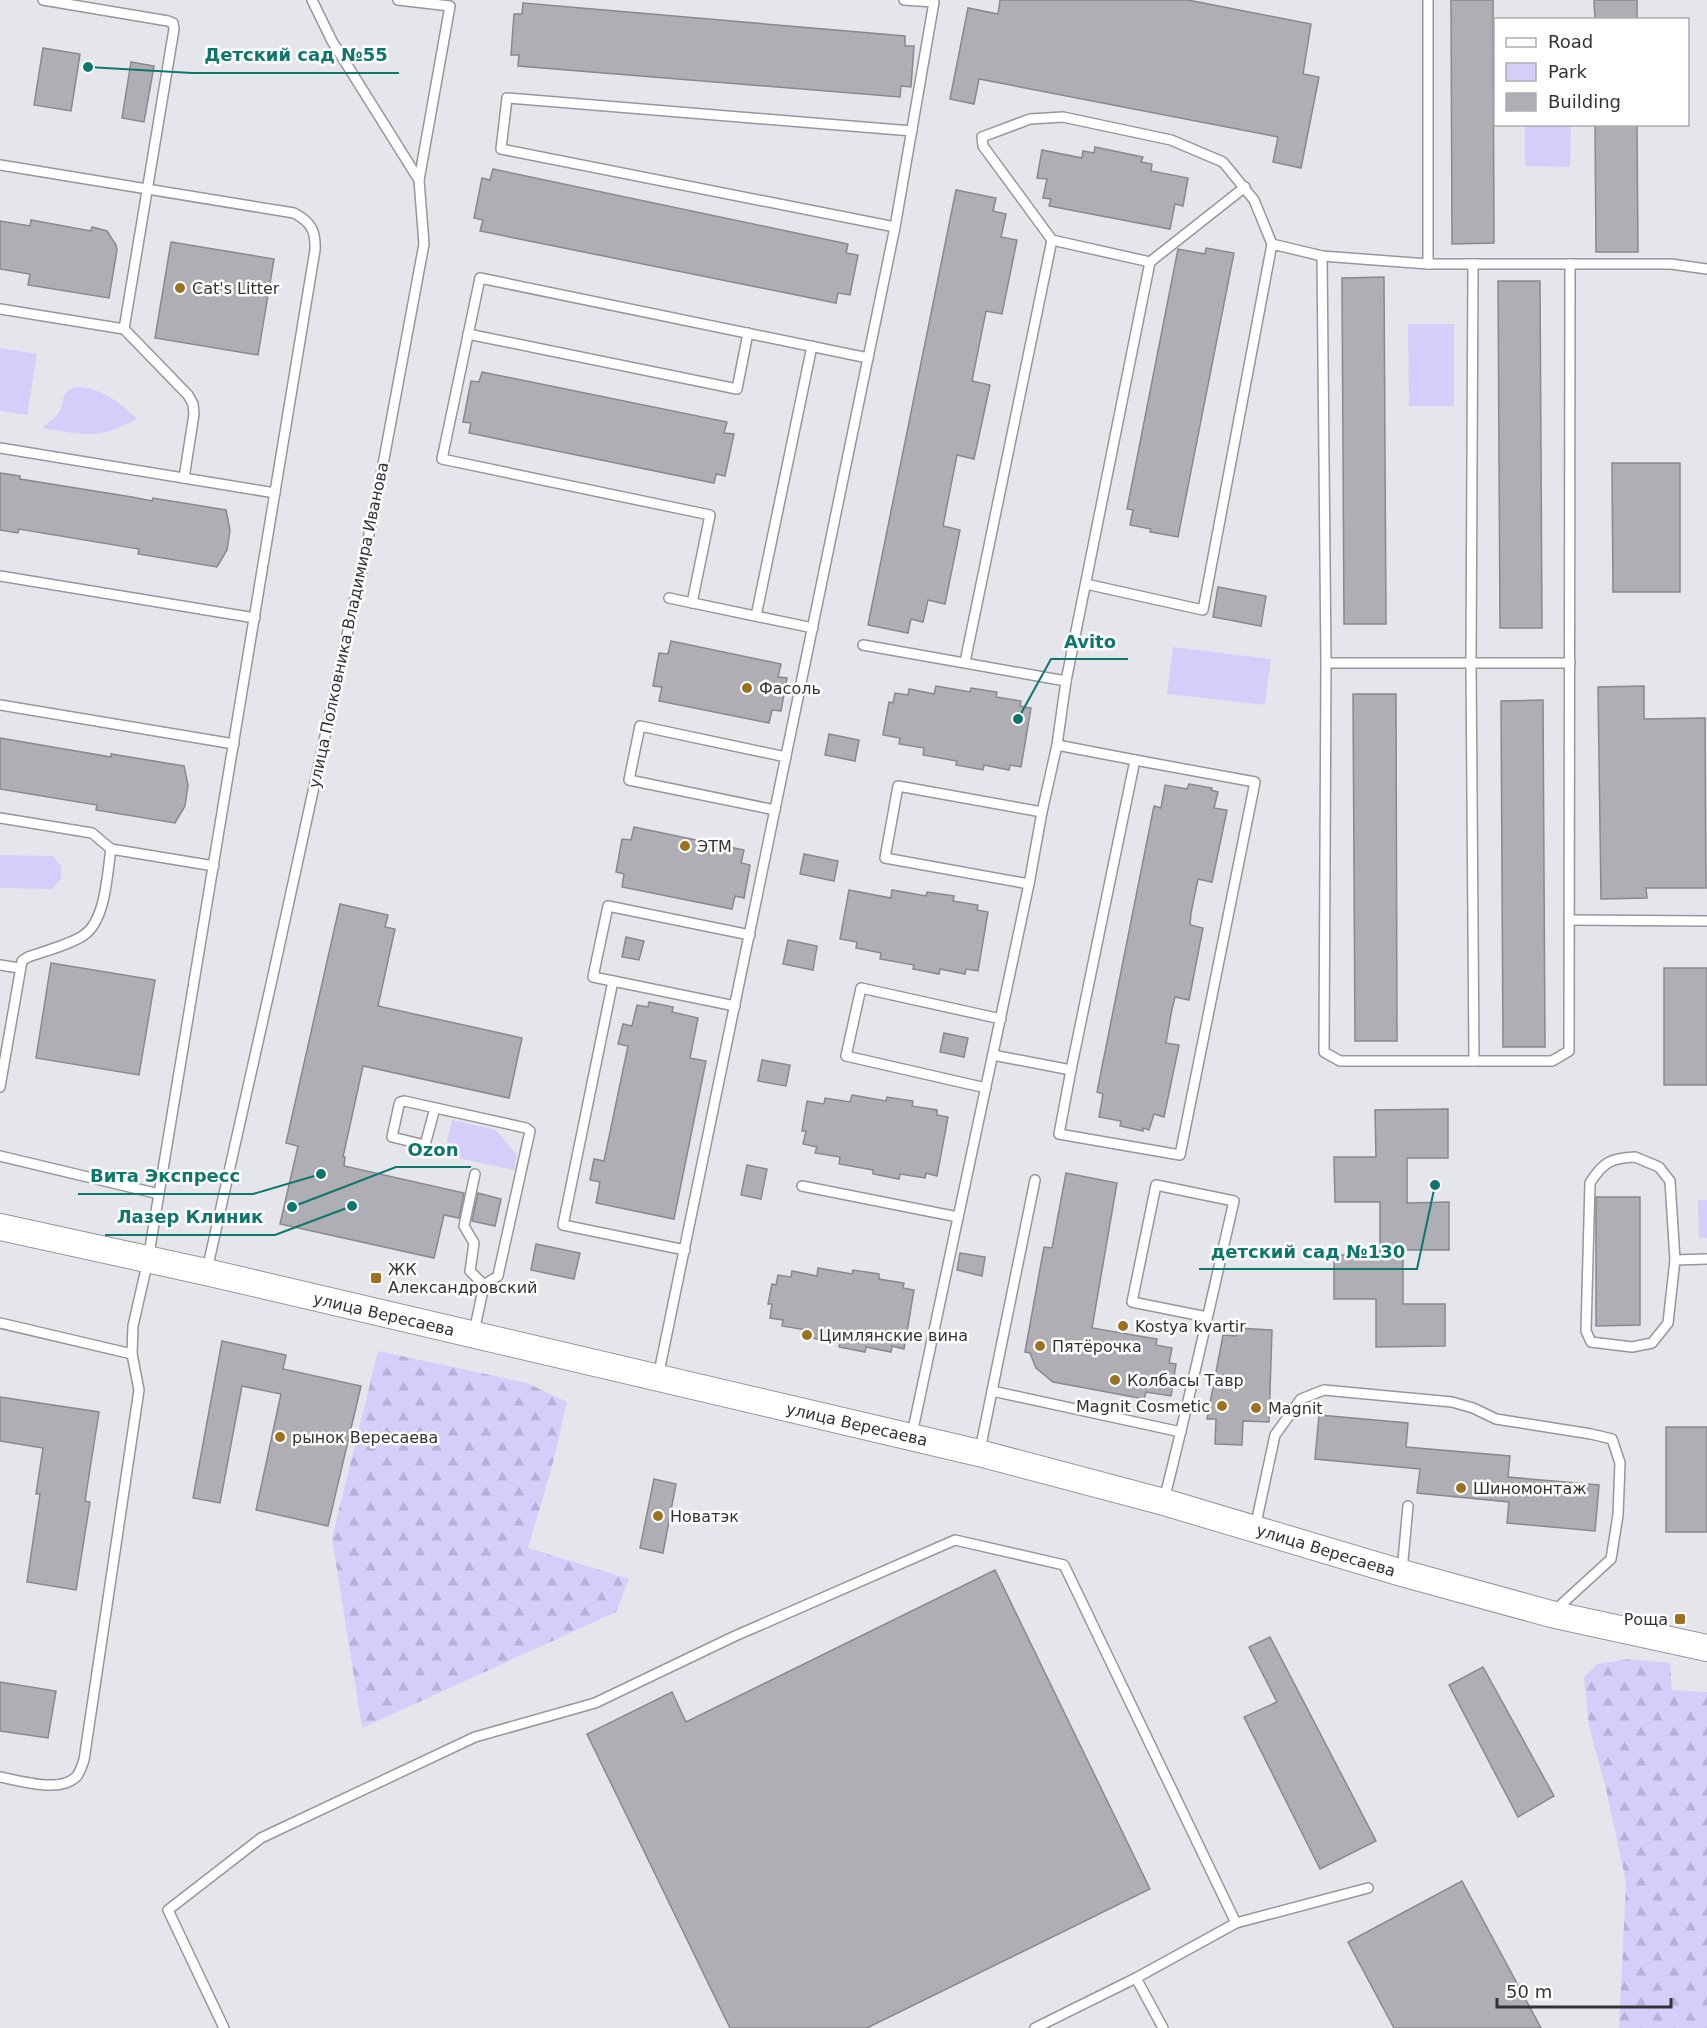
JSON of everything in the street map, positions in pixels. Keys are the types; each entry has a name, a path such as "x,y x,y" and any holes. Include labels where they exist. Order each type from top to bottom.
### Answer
{"main road":[{"name":"улица Вересаева","path":"0,1227 206,1272 912,1436 1255,1528 1402,1573 1551,1614 1707,1648"}],"lane":[{"path":"44,0 168,21 173,24 124,329"},
{"name":"улица Полковника Владимира Иванова","path":"206,1272 254,1065 376,502 424,244 419,180 332,40 312,0"},
{"path":"398,0 450,6 419,180"},
{"path":"658,1377 895,227 934,2 904,0"},
{"path":"1428,0 1428,264"},
{"path":"895,227 501,149 507,98 912,130"},
{"path":"1086,584 1203,610 1272,244 1254,200 1245,186 1223,162 1170,140 1063,117 1030,118 982,137 983,146 1052,240 1150,262"},
{"path":"0,165 294,213 311,225 315,237 315,250 214,866 148,1260 133,1326 132,1354 138,1390 84,1760 77,1776 64,1785 0,1777"},
{"path":"912,1436 1029,884 1057,745 1066,681 1150,262 1245,186"},
{"path":"964,662 1052,240"},
{"path":"1272,244 1322,256 1428,264 1671,264 1707,269"},
{"path":"1322,256 1326,663 1324,1052 1340,1061 1552,1061 1569,1052 1570,264"},
{"path":"1473,264 1471,662 1474,1061"},
{"path":"692,603 710,515 442,459 480,278 868,358"},
{"path":"0,309 124,329 194,404 184,478"},
{"path":"468,334 737,389 748,333"},
{"path":"756,616 812,346"},
{"path":"0,447 275,493"},
{"path":"0,576 255,618"},
{"path":"669,598 813,628"},
{"path":"863,645 1066,681"},
{"path":"1326,663 1570,663"},
{"path":"0,705 234,744"},
{"path":"775,810 629,780 640,726 786,756"},
{"path":"1057,745 1255,782 1180,1155 1059,1134 1135,760"},
{"path":"1029,884 885,858 898,786 1042,812"},
{"path":"0,818 92,833 111,849 214,866"},
{"path":"0,1087 22,961 83,936 93,927 101,912 111,849"},
{"path":"735,1006 593,977 608,906 750,935"},
{"path":"1569,920 1707,921"},
{"path":"0,965 20,968"},
{"path":"613,981 563,1225 685,1250"},
{"path":"986,1088 846,1056 861,988 1001,1019"},
{"path":"993,1055 1071,1071"},
{"path":"435,1108 425,1145 392,1137 400,1102 435,1108 530,1131 498,1276 484,1285 473,1335"},
{"path":"0,1156 159,1194"},
{"path":"1635,1157 1659,1167 1670,1181 1675,1260 1668,1323 1652,1343 1632,1347 1592,1342 1586,1331 1590,1183 1599,1168 1615,1158 1635,1157"},
{"path":"475,1174 464,1226 474,1244 470,1270 484,1285"},
{"path":"980,1453 1035,1180"},
{"path":"1164,1503 1208,1317 1234,1201 1156,1185 1132,1302 1208,1317"},
{"path":"802,1186 958,1217"},
{"path":"1675,1260 1707,1259"},
{"path":"0,1323 132,1354"},
{"path":"1255,1528 1275,1435 1300,1399 1324,1390 1452,1402 1473,1408 1496,1419 1612,1439 1620,1463 1618,1515 1611,1559 1551,1614"},
{"path":"992,1391 1181,1432"},
{"path":"1402,1573 1408,1506"},
{"path":"224,2028 168,1910 261,1838 474,1737 595,1703 735,1636 956,1540 1064,1565 1236,1923"},
{"path":"1035,2028 1136,1978 1236,1923 1368,1888"},
{"path":"1136,1978 1163,2028"}],"green space":[{"path":"1525,126 1571,126 1570,167 1525,166"},
{"path":"1408,324 1454,324 1454,406 1409,406"},
{"path":"0,348 37,354 27,415 0,411"},
{"path":"75,387 101,392 124,407 137,419 112,430 91,434 43,428 60,411 66,393"},
{"path":"1173,647 1271,659 1265,705 1167,694"},
{"path":"0,855 53,856 61,866 61,879 52,889 0,888"},
{"path":"452,1120 496,1130 517,1155 514,1170 444,1155"},
{"path":"1698,1200 1707,1200 1707,1238 1699,1238"},
{"path":"378,1351 527,1383 567,1402 552,1466 528,1548 629,1579 616,1612 362,1728 332,1538"},
{"path":"1629,1659 1670,1663 1672,1690 1707,1692 1707,2028 1619,2028 1626,1882 1606,1789 1589,1726 1584,1677 1597,1664"}],"building":[{"path":"1000,0 1188,0 1311,24 1303,74 1319,77 1301,168 1273,162 1278,137 979,79 974,104 950,99 968,8 998,14"},
{"path":"1451,0 1493,0 1494,243 1452,244"},
{"path":"1594,0 1637,0 1637,18 1595,18"},
{"path":"523,3 905,36 905,46 914,46 911,87 901,86 900,97 518,66 519,55 511,55 514,14 522,14"},
{"path":"43,48 80,54 71,111 34,105"},
{"path":"131,62 154,66 144,122 122,118"},
{"path":"1595,126 1637,126 1638,252 1596,252"},
{"path":"1095,147 1143,157 1141,162 1152,164 1151,171 1188,178 1183,206 1175,204 1170,229 1049,206 1051,199 1043,198 1047,179 1037,178 1042,150 1082,158 1083,151 1094,153"},
{"path":"493,169 848,244 846,253 858,255 850,295 838,293 836,303 480,231 483,220 474,218 482,178 490,180"},
{"path":"956,190 996,198 993,211 1006,214 1001,237 1017,240 1002,314 986,311 972,381 990,385 974,459 957,455 943,526 960,530 945,604 928,600 923,622 911,619 908,633 868,625"},
{"path":"31,220 91,231 92,227 107,231 117,250 109,298 28,285 30,274 0,269 0,221 30,226"},
{"path":"171,242 274,259 258,355 155,338"},
{"path":"1206,248 1234,253 1178,537 1150,532 1151,529 1130,525 1133,510 1127,509 1178,249 1205,254"},
{"path":"1384,277 1386,624 1344,624 1342,278"},
{"path":"1498,281 1540,281 1542,628 1500,628"},
{"path":"482,372 727,422 724,433 734,434 725,476 716,474 714,483 469,433 471,423 463,422 471,381 479,382"},
{"path":"1612,463 1680,463 1680,592 1613,592"},
{"path":"0,473 20,476 20,479 152,501 153,498 226,510 230,530 227,550 217,567 138,554 139,549 19,529 18,533 0,530"},
{"path":"1218,587 1266,596 1261,626 1213,617"},
{"path":"671,641 781,664 778,677 787,678 781,711 772,710 769,723 659,701 662,687 653,686 659,653 668,654"},
{"path":"936,686 970,692 971,688 997,692 996,697 1021,701 1020,706 1031,708 1021,767 1010,765 1009,770 984,765 983,770 956,765 957,761 923,755 924,748 899,744 900,738 883,735 889,702 893,703 895,693 908,695 909,689 934,694"},
{"path":"1644,686 1644,719 1705,718 1706,888 1646,888 1647,898 1601,899 1598,687"},
{"path":"1353,694 1396,694 1397,1041 1355,1041"},
{"path":"1543,700 1545,1047 1503,1047 1501,701"},
{"path":"829,734 859,740 855,761 825,755"},
{"path":"0,738 111,757 111,754 184,766 188,785 185,806 175,823 96,810 97,805 0,789"},
{"path":"1189,784 1212,788 1211,790 1218,792 1214,808 1227,810 1212,882 1198,879 1191,913 1190,925 1203,928 1189,1000 1175,997 1172,1009 1166,1043 1179,1045 1164,1117 1154,1114 1149,1130 1143,1128 1143,1131 1120,1126 1121,1121 1099,1117 1103,1094 1097,1092 1154,806 1161,808 1165,785 1187,789"},
{"path":"634,827 744,850 741,863 750,865 744,898 735,896 732,909 622,887 624,874 616,872 622,839 631,840"},
{"path":"804,854 838,861 834,881 800,874"},
{"path":"849,890 891,898 892,890 926,896 927,892 954,896 953,901 978,905 977,910 988,912 978,971 966,969 965,974 940,969 939,974 913,969 914,965 880,959 881,953 856,948 857,942 840,939"},
{"path":"340,904 388,915 385,927 395,929 378,1006 522,1038 509,1098 363,1066 343,1157 345,1157 344,1166 464,1193 459,1218 444,1215 434,1258 280,1224 298,1146 286,1143"},
{"path":"626,937 644,941 639,960 622,957"},
{"path":"788,940 817,946 813,970 783,964"},
{"path":"51,963 155,980 139,1075 36,1058"},
{"path":"1664,968 1707,968 1707,1085 1664,1085"},
{"path":"649,1002 673,1007 672,1012 698,1018 690,1058 706,1061 674,1219 596,1203 600,1182 590,1180 594,1159 604,1161 628,1046 618,1044 623,1024 632,1026 637,1005 648,1007"},
{"path":"944,1033 968,1038 964,1057 940,1052"},
{"path":"762,1060 790,1065 786,1086 758,1081"},
{"path":"852,1095 886,1101 887,1097 913,1101 912,1106 937,1110 937,1115 948,1117 937,1176 926,1173 925,1178 900,1174 899,1179 873,1174 873,1170 839,1164 840,1157 815,1153 817,1147 803,1144 806,1131 802,1131 807,1101 824,1104 825,1098 850,1102"},
{"path":"1448,1109 1448,1158 1407,1158 1407,1203 1449,1202 1449,1250 1403,1250 1403,1304 1445,1304 1445,1346 1376,1347 1376,1299 1334,1299 1334,1255 1380,1255 1380,1202 1335,1202 1334,1157 1376,1157 1375,1110"},
{"path":"747,1165 767,1169 761,1199 741,1195"},
{"path":"1066,1173 1117,1183 1092,1328 1157,1339 1156,1345 1172,1348 1169,1363 1176,1364 1171,1396 1146,1392 1144,1399 1053,1382 1036,1368 1030,1353 1025,1352 1044,1247 1052,1248"},
{"path":"478,1193 501,1199 495,1226 472,1221"},
{"path":"1596,1197 1640,1197 1640,1325 1596,1326"},
{"path":"536,1244 580,1253 574,1279 531,1270"},
{"path":"960,1253 985,1257 982,1276 957,1270"},
{"path":"818,1268 852,1274 853,1270 879,1274 879,1279 904,1283 903,1288 914,1290 904,1349 892,1346 891,1352 866,1347 865,1352 839,1347 840,1343 806,1337 807,1330 782,1326 783,1320 770,1318 772,1304 768,1304 772,1284 776,1285 778,1275 791,1277 792,1271 817,1276"},
{"path":"1237,1328 1272,1330 1269,1422 1243,1421 1242,1445 1215,1444 1216,1419 1207,1419 1223,1335 1236,1336"},
{"path":"222,1341 286,1355 283,1369 361,1386 328,1526 256,1510 281,1394 242,1386 220,1503 193,1498"},
{"path":"0,1397 99,1412 85,1501 90,1502 76,1590 27,1582 40,1494 36,1494 43,1448 0,1441"},
{"path":"1319,1415 1408,1423 1406,1447 1510,1456 1508,1477 1599,1485 1595,1531 1507,1523 1509,1502 1417,1493 1420,1469 1315,1459"},
{"path":"1666,1427 1707,1427 1707,1532 1666,1532"},
{"name":"Новатэк","path":"654,1479 676,1484 663,1553 640,1548"},
{"path":"995,1570 1150,1889 867,2028 730,2028 587,1734 672,1692 686,1722"},
{"path":"1270,1637 1376,1841 1320,1869 1244,1717 1277,1702 1249,1647"},
{"path":"1483,1667 1554,1796 1518,1817 1449,1685"},
{"path":"0,1682 56,1691 48,1738 0,1731"},
{"path":"1462,1881 1541,2028 1394,2028 1348,1942"}],"place":[{"name":"Детский сад №55","path":"88,67"},
{"name":"Cat's Litter","path":"180,288"},
{"name":"Фасоль","path":"747,688"},
{"name":"Avito","path":"1018,719"},
{"name":"ЭТМ","path":"685,846"},
{"name":"Вита Экспресс","path":"321,1174"},
{"name":"детский сад №130","path":"1435,1185"},
{"name":"Лазер Клиник","path":"352,1206"},
{"name":"Ozon","path":"292,1207"},
{"name":"ЖК Александровский","path":"376,1278"},
{"name":"Kostya kvartir","path":"1123,1326"},
{"name":"Цимлянские вина","path":"807,1335"},
{"name":"Пятёрочка","path":"1040,1346"},
{"name":"Колбасы Тавр","path":"1115,1380"},
{"name":"Magnit Cosmetic","path":"1222,1406"},
{"name":"Magnit","path":"1256,1408"},
{"name":"рынок Вересаева","path":"280,1437"},
{"name":"Шиномонтаж","path":"1461,1488"},
{"name":"Новатэк","path":"658,1516"},
{"name":"Роща","path":"1680,1619"}]}
